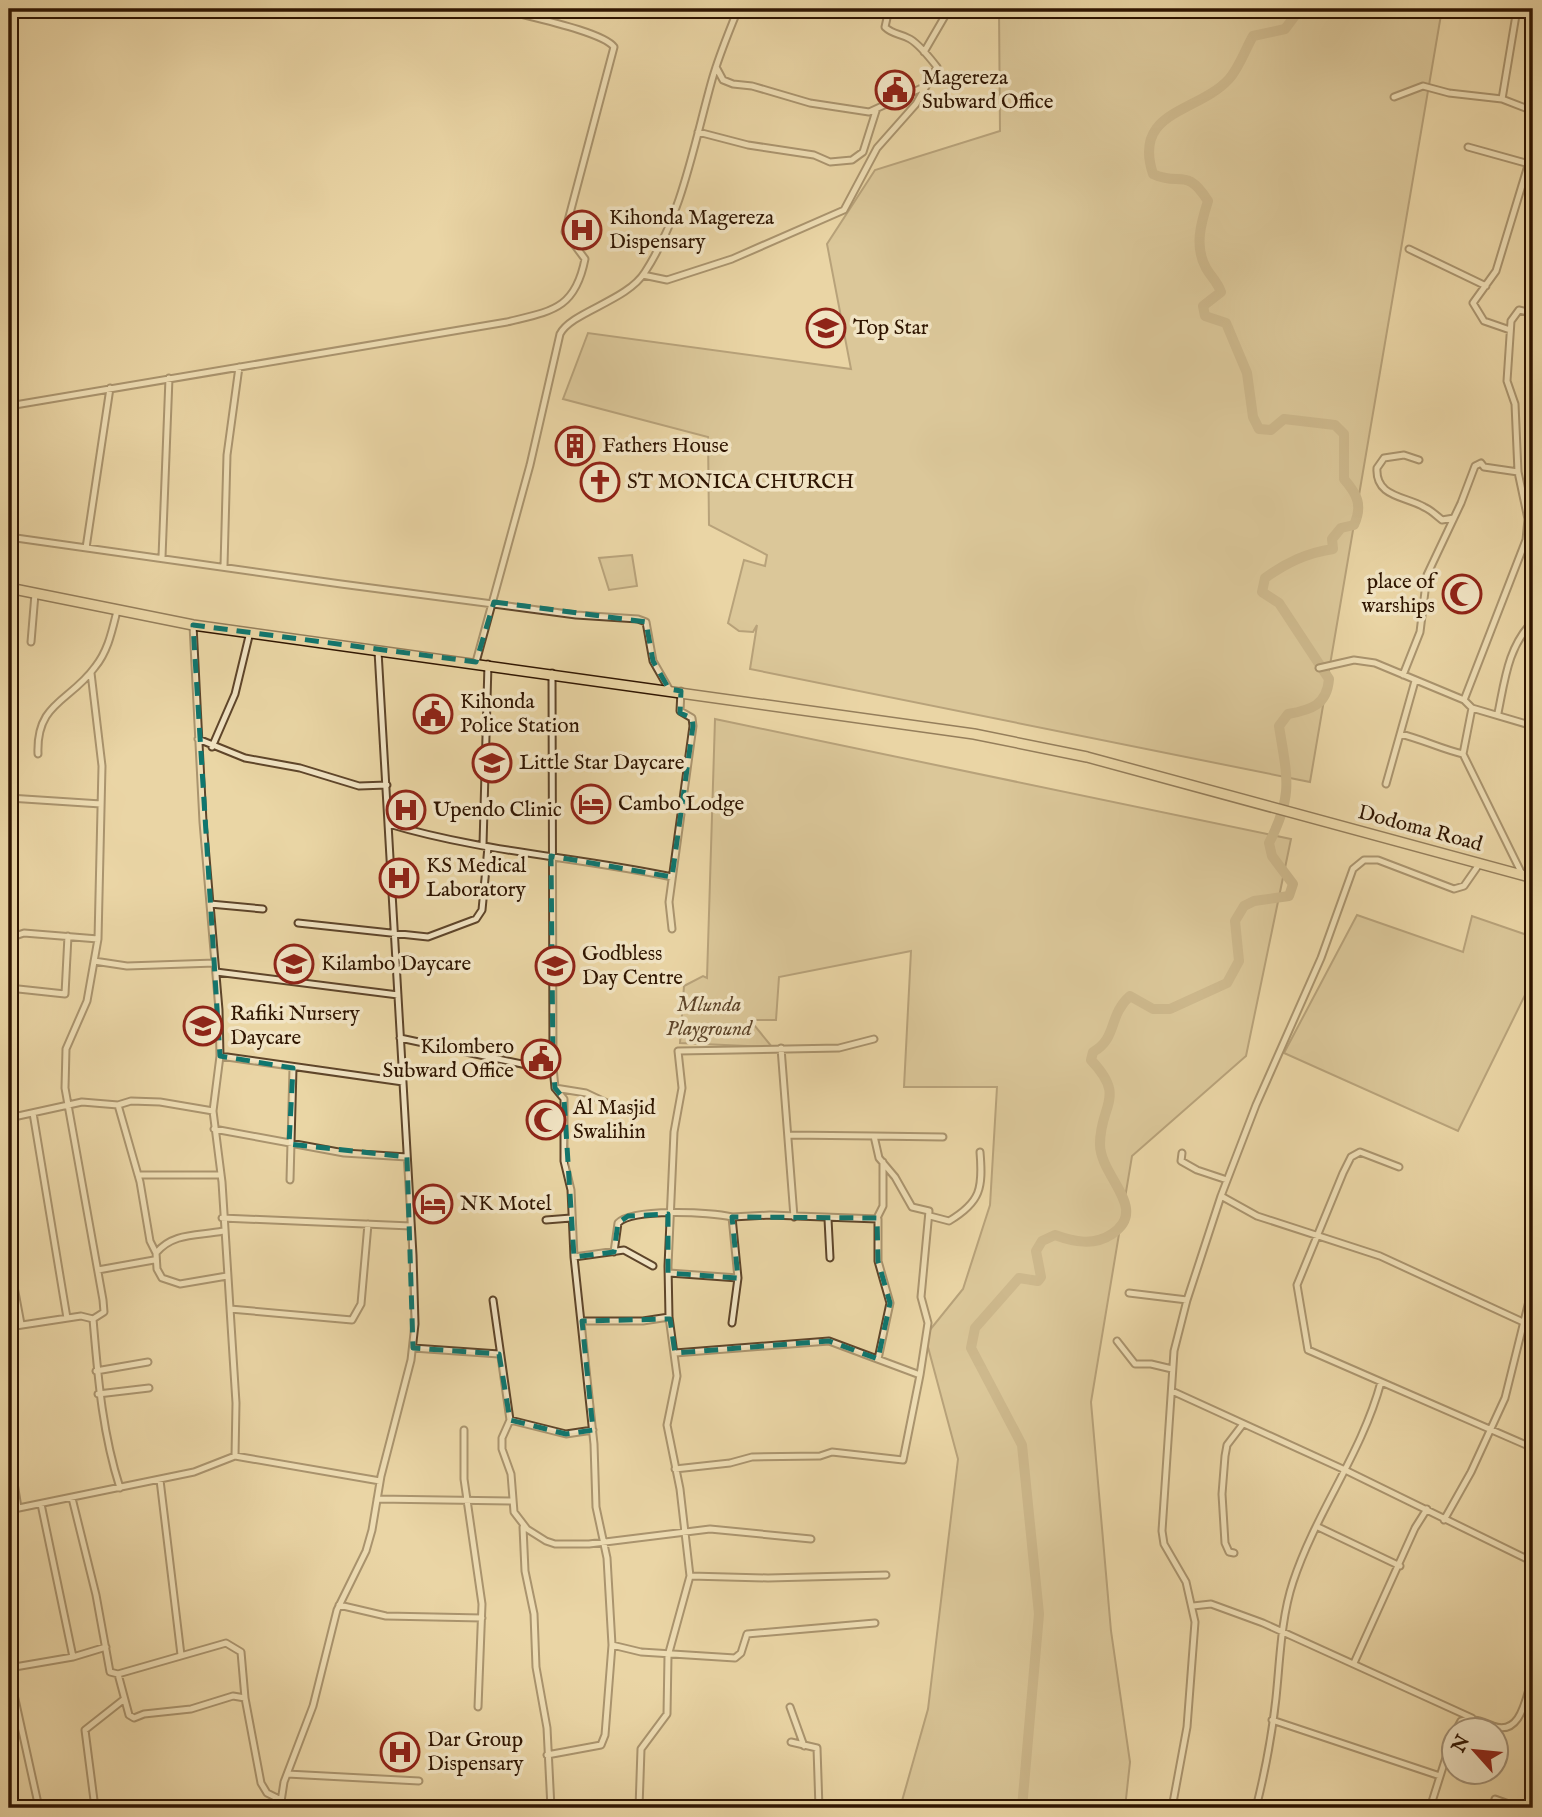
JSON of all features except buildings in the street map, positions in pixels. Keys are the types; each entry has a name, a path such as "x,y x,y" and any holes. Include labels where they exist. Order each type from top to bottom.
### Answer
{"highway":[{"name":"Dodoma Road","path":"9,588 193,625 378,648 909,723 1033,745 1533,878"}],"street":[{"path":"9,406 507,322 551,311 567,302 585,259 565,232 614,47 606,40 578,29 501,9"},
{"path":"476,662 544,410 560,334 568,324 612,300 643,275 676,203 716,67 738,9"},
{"path":"643,275 667,280 732,259 844,210 877,148 916,104 937,66 910,39 892,34 885,27 889,9"},
{"path":"924,52 949,9"},
{"path":"1502,99 1517,9"},
{"path":"716,67 723,80 733,84 752,86 810,103 876,111 926,86"},
{"path":"1394,97 1423,86 1449,93 1502,99 1533,111"},
{"path":"698,132 748,145 814,155 831,162 844,162 857,158 863,152 876,111"},
{"path":"1468,147 1531,164"},
{"path":"1510,330 1487,323 1476,312 1475,298 1496,271 1531,164 1533,149"},
{"path":"1409,249 1486,286"},
{"path":"1464,700 1527,540 1528,519 1518,472 1514,404 1507,382 1510,330 1517,311 1533,313"},
{"path":"224,566 227,455 239,367"},
{"path":"162,557 169,378"},
{"path":"86,548 110,388"},
{"path":"1419,460 1404,455 1384,458 1377,468 1378,480 1386,492 1425,507 1442,520 1454,519"},
{"path":"1403,675 1420,632 1427,575 1478,462 1495,470 1518,472"},
{"path":"9,537 646,622 653,661 668,689"},
{"path":"31,642 35,594"},
{"path":"38,754 38,733 47,712 91,673 103,656 117,611"},
{"path":"1498,713 1517,638 1533,621"},
{"path":"193,625 198,740 216,972 220,1056 213,1111 222,1175 222,1217 236,1403 235,1456"},
{"path":"212,747 234,694 250,632"},
{"path":"280,1808 279,1799 313,1706 339,1605 366,1551 380,1481 413,1348 411,1226 378,648"},
{"path":"1319,668 1360,660 1464,700 1472,708 1498,713 1533,726"},
{"path":"298,923 428,937 480,917 485,846 488,664"},
{"path":"91,673 102,766 98,939 87,1001 65,1056 65,1088 70,1104 104,1312 93,1319"},
{"path":"547,1755 601,1745 606,1735 612,1645 607,1558 602,1544 574,1256 571,1189 563,1151 564,1099 555,1088 553,1067 555,996 552,673"},
{"path":"1386,784 1415,681"},
{"path":"672,929 669,902 694,726 692,718 680,711 681,691"},
{"path":"1472,708 1463,754 1522,874"},
{"path":"1400,734 1424,741 1435,748 1463,754"},
{"path":"198,740 212,747 324,774 359,786 387,785"},
{"path":"9,798 101,804"},
{"path":"389,824 485,846 672,877"},
{"path":"1172,1808 1187,1727 1195,1622 1186,1582 1164,1544 1162,1531 1172,1369 1187,1300 1227,1180 1256,1105 1321,958 1353,869 1364,860 1378,860 1454,889 1464,886 1479,863"},
{"path":"209,904 263,909"},
{"path":"9,938 24,933 98,939"},
{"path":"9,988 65,994 68,936"},
{"path":"94,961 127,966 215,963"},
{"path":"216,972 398,995"},
{"path":"400,1038 536,1067 553,1067"},
{"path":"639,1808 641,1749 667,1714 669,1653 690,1576 680,1489 667,1425 677,1377 669,1317 668,1214 674,1132 682,1088 678,1051 839,1048 874,1039"},
{"path":"781,1048 794,1217"},
{"path":"220,1056 403,1082"},
{"path":"290,1180 293,1068"},
{"path":"555,1088 586,1093 624,1111"},
{"path":"9,1118 70,1104 118,1105 131,1101 160,1102 213,1111"},
{"path":"118,1105 138,1175 150,1241 162,1278 180,1284 227,1276"},
{"path":"33,1113 67,1318"},
{"path":"214,1129 344,1153 407,1157"},
{"path":"788,1135 943,1137"},
{"path":"675,1469 730,1464 752,1457 820,1456 832,1452 903,1460 929,1323 921,1297 930,1216 929,1211 912,1207 895,1177 879,1158 874,1136"},
{"path":"930,1216 950,1221 976,1199 981,1183 980,1152"},
{"path":"1182,1153 1181,1161 1197,1170 1227,1180"},
{"path":"1399,1167 1360,1153 1355,1154 1340,1180 1297,1285 1308,1350 1533,1448"},
{"path":"878,1359 890,1303 878,1261 877,1218 884,1200 883,1162"},
{"path":"138,1175 222,1175"},
{"path":"1221,1196 1257,1216 1380,1256 1523,1322"},
{"path":"614,1252 620,1220 633,1215 877,1218"},
{"path":"222,1217 411,1226"},
{"path":"732,1217 738,1278 732,1323"},
{"path":"546,1220 571,1218"},
{"path":"828,1219 830,1258"},
{"path":"230,1309 345,1321 355,1318 360,1304 368,1224"},
{"path":"98,1270 155,1257 166,1243 182,1237 223,1231"},
{"path":"574,1256 629,1251 653,1265"},
{"path":"9,1260 21,1324"},
{"path":"669,1273 738,1278"},
{"path":"1444,1520 1491,1431 1512,1377 1533,1285"},
{"path":"1129,1293 1187,1300"},
{"path":"493,1300 510,1420 502,1449 511,1474 517,1519 534,1534 555,1544 602,1544 615,1539 684,1534 710,1529 811,1539"},
{"path":"9,1327 87,1316 93,1319"},
{"path":"582,1321 643,1321 669,1317"},
{"path":"93,1319 98,1394 108,1452 120,1488"},
{"path":"675,1353 829,1341 920,1375"},
{"path":"1117,1341 1135,1364 1172,1369"},
{"path":"413,1348 499,1354"},
{"path":"96,1371 148,1362"},
{"path":"1256,1808 1293,1582 1338,1480 1365,1433 1381,1382"},
{"path":"98,1394 149,1388"},
{"path":"1172,1391 1345,1470 1533,1562"},
{"path":"510,1420 566,1434 593,1430"},
{"path":"1234,1553 1229,1552 1225,1543 1222,1484 1227,1445 1242,1424"},
{"path":"464,1430 464,1479 482,1618 478,1707"},
{"path":"9,1451 18,1508"},
{"path":"9,1510 207,1469 235,1456 380,1481"},
{"path":"160,1479 181,1655"},
{"path":"72,1498 110,1672 118,1674 222,1643 240,1650 245,1698 261,1783 267,1793 279,1799"},
{"path":"377,1499 468,1503 513,1501"},
{"path":"41,1504 73,1657"},
{"path":"1354,1663 1415,1528 1427,1509"},
{"path":"523,1524 525,1571 532,1597 536,1667 547,1728 551,1808"},
{"path":"1318,1527 1400,1566"},
{"path":"690,1576 768,1578 886,1575"},
{"path":"1193,1606 1211,1604 1296,1636 1468,1716"},
{"path":"339,1605 386,1616 482,1618"},
{"path":"612,1645 641,1652 735,1658 740,1653 747,1634 875,1623"},
{"path":"1281,1650 1296,1636"},
{"path":"39,1808 9,1670 73,1657 106,1647"},
{"path":"118,1674 123,1700 129,1715 134,1718 144,1714 184,1711 233,1696 245,1698"},
{"path":"1510,1727 1519,1717 1533,1675"},
{"path":"95,1808 85,1730 123,1700"},
{"path":"790,1707 804,1746"},
{"path":"1272,1720 1440,1776 1430,1808"},
{"path":"791,1742 817,1748 819,1808"},
{"path":"287,1774 419,1781"},
{"path":"1495,1799 1520,1808"}],"highlighted area":[{"path":"494,602 646,622 653,661 669,689 681,691 680,713 692,718 693,726 672,877 551,856 553,1067 555,1088 564,1099 574,1257 614,1252 618,1223 628,1216 668,1214 668,1273 738,1278 732,1217 877,1218 878,1261 890,1303 878,1359 829,1341 675,1353 670,1319 582,1321 593,1430 566,1434 510,1420 499,1354 413,1348 407,1157 289,1144 293,1068 220,1056 193,625 476,662"}],"green space":[{"path":"999,9 1442,9 1310,782 750,669 757,625 753,632 739,631 728,623 744,560 765,566 767,555 709,525 708,437 563,399 588,333 851,369 827,244 875,170 1000,131"},
{"path":"632,555 637,586 609,590 599,558"},
{"name":"Mlunda Playground","path":"715,719 1291,839 1246,1056 1132,1156 1091,1402 1111,1631 1130,1762 1125,1808 900,1808 928,1709 958,1459 925,1336 963,1289 990,1205 997,1087 904,1087 911,951 779,977 776,1020 750,1020 772,1047 680,1043 684,986 703,976 707,978"},
{"path":"1357,915 1463,952 1472,916 1533,937 1533,992 1527,991 1458,1131 1284,1053"}],"waterway":[{"path":"1022,1808 1039,1614 1022,1445 971,1348 975,1328 1019,1278 1038,1281 1041,1277 1036,1251 1042,1241 1055,1235 1077,1241 1098,1240 1112,1234 1122,1224 1126,1214 1125,1203 1107,1168 1100,1144 1110,1093 1102,1073 1091,1060 1093,1052 1110,1033 1123,1003 1130,996 1153,1009 1170,1009 1227,983 1239,961 1235,921 1244,906 1254,901 1289,896 1293,884 1272,856 1269,843 1285,798 1286,773 1279,726 1288,714 1316,705 1325,695 1329,679 1279,603 1262,592 1265,578 1281,568 1305,556 1333,549 1332,539 1341,528 1354,525 1357,518 1357,500 1344,479 1344,434 1335,425 1284,419 1271,430 1259,429 1253,417 1247,373 1226,323 1205,316 1203,306 1221,292 1206,268 1200,251 1201,226 1208,201 1200,190 1188,181 1153,174 1149,153 1152,137 1160,125 1172,115 1216,90 1233,75 1253,36 1285,29 1300,9"}],"place":[{"name":"Magereza Subward Office","path":"895,90"},
{"name":"Kihonda Magereza Dispensary","path":"582,230"},
{"name":"Top Star","path":"826,328"},
{"name":"Fathers House","path":"575,446"},
{"name":"ST MONICA CHURCH","path":"600,482"},
{"name":"place of warships","path":"1462,594"},
{"name":"Kihonda Police Station","path":"433,714"},
{"name":"Little Star Daycare","path":"492,763"},
{"name":"Cambo Lodge","path":"591,804"},
{"name":"Upendo Clinic","path":"406,810"},
{"name":"KS Medical Laboratory","path":"399,878"},
{"name":"Kilambo Daycare","path":"294,964"},
{"name":"Godbless Day Centre","path":"555,966"},
{"name":"Rafiki Nursery Daycare","path":"203,1026"},
{"name":"Kilombero Subward Office","path":"541,1059"},
{"name":"Al Masjid Swalihin","path":"546,1120"},
{"name":"NK Motel","path":"433,1204"},
{"name":"Dar Group Dispensary","path":"400,1752"}]}
